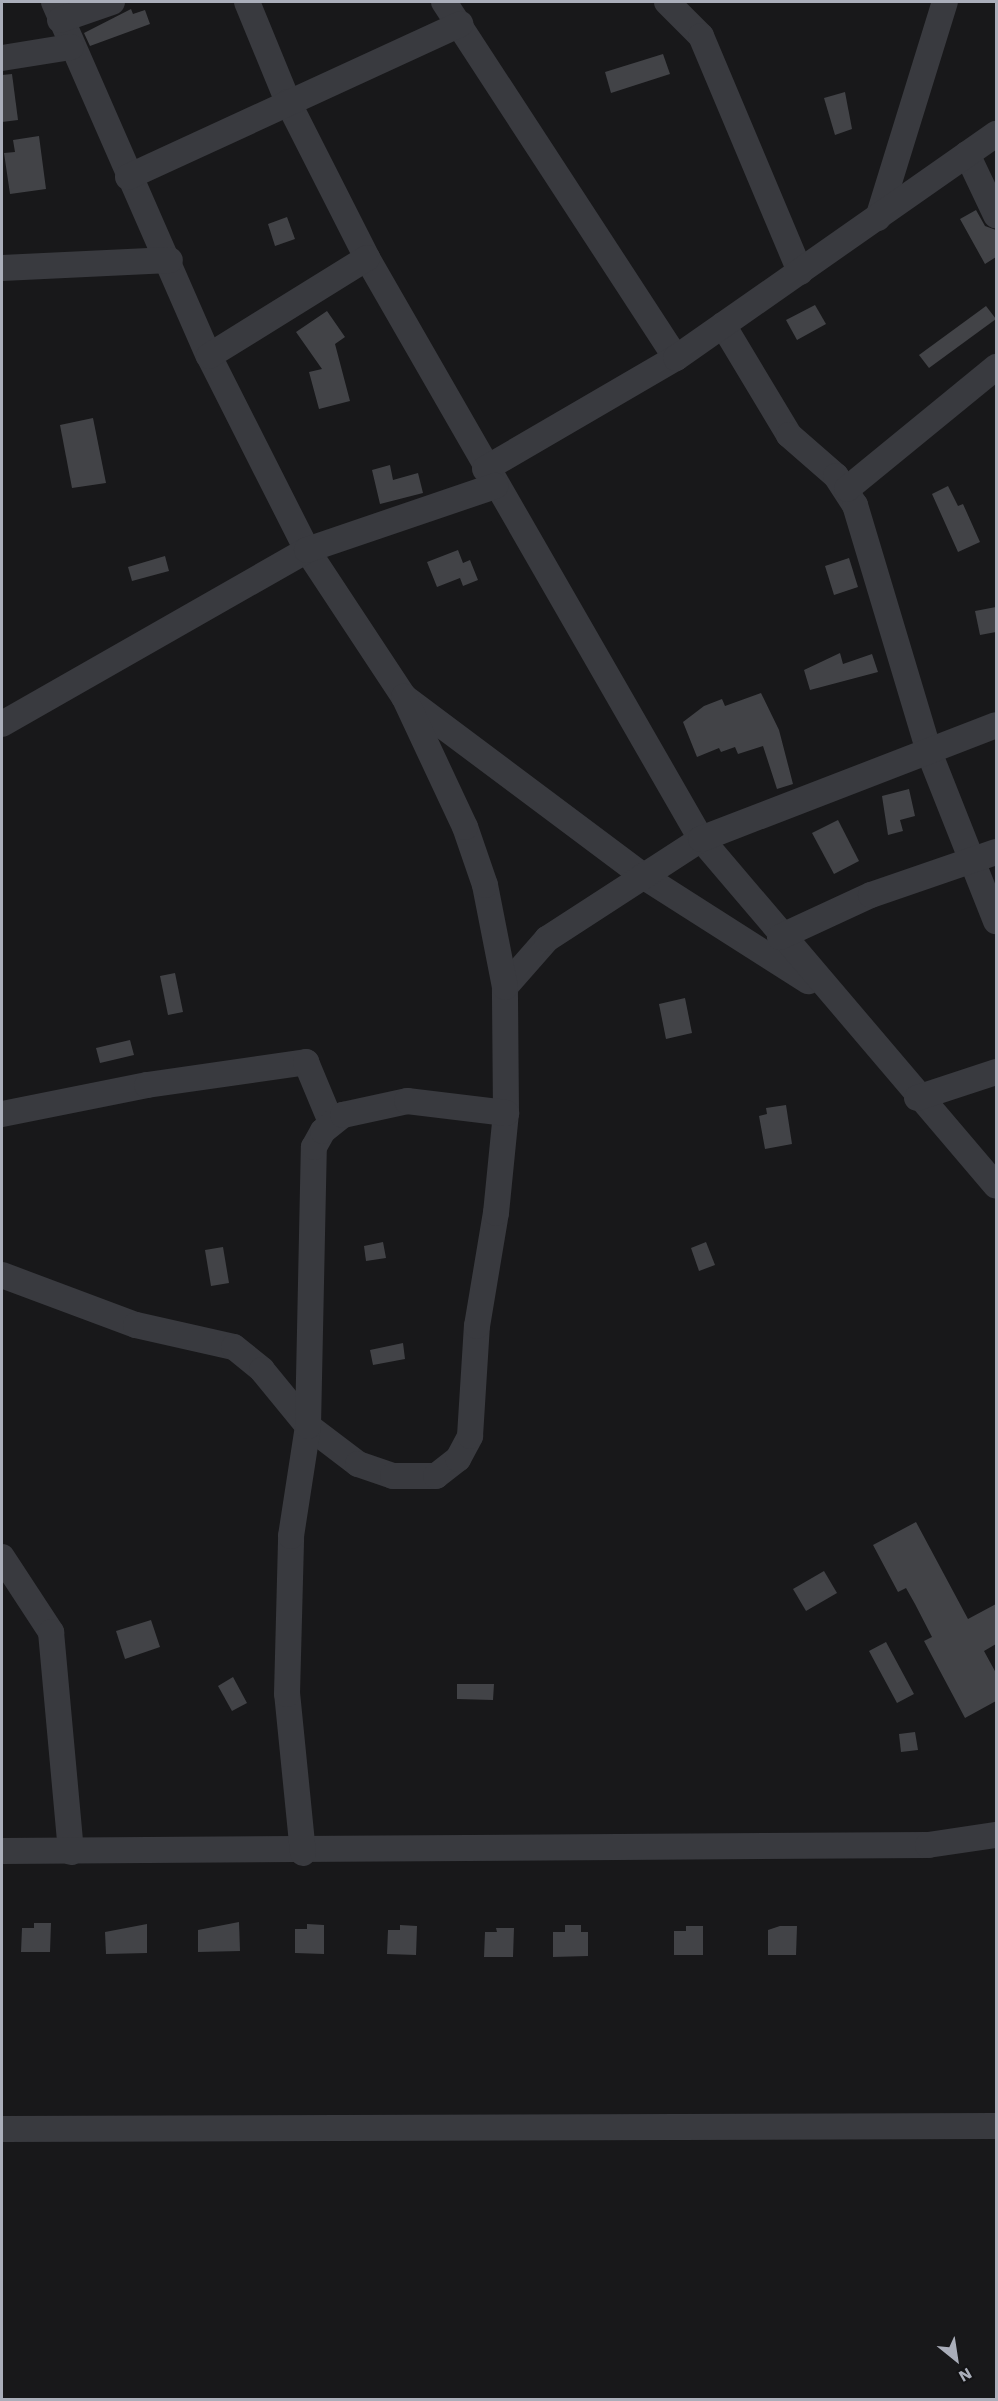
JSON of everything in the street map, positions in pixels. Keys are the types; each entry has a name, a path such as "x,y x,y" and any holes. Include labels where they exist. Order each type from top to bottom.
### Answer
{"street":[{"path":"2,1275 136,1325 234,1347 262,1370 308,1426 358,1464 393,1476 436,1476 458,1459 470,1436 477,1326 494,1238 506,1113 505,987 485,885 465,827 404,697 307,550 209,356 170,260 128,177 57,11 112,2"},
{"path":"247,2 288,102 367,258 490,478 701,839 780,937 917,1098 996,1186"},
{"path":"444,2 676,358"},
{"path":"667,2 701,36 800,272"},
{"path":"878,218 945,2"},
{"path":"128,177 460,24"},
{"path":"2,58 71,47"},
{"path":"2,724 307,550 490,478 676,358 996,134"},
{"path":"967,154 996,215"},
{"path":"209,356 367,258"},
{"path":"2,267 170,260"},
{"path":"723,325 789,435 847,489 929,753 996,921"},
{"path":"847,489 996,367"},
{"path":"404,697 643,876 831,995"},
{"path":"505,987 547,939 701,839 929,753 996,725"},
{"path":"780,937 870,895 996,852"},
{"path":"2,1114 147,1085 306,1062 331,1122"},
{"path":"917,1098 996,1072"},
{"path":"303,1853 287,1694 291,1536 308,1426 314,1147 331,1122 407,1101 506,1113"},
{"path":"2,1557 51,1632 71,1852"},
{"path":"2,1851 303,1853 928,1845 996,1835"},
{"path":"2,2129 996,2126"}],"building":[{"path":"131,9 133,14 145,10 150,24 90,46 84,33"},
{"path":"663,54 670,74 611,93 605,72"},
{"path":"12,74 18,120 2,122 2,75"},
{"path":"845,92 852,129 835,135 824,98"},
{"path":"39,136 46,189 10,194 4,153 15,152 13,140"},
{"path":"976,210 985,226 996,230 996,257 985,264 960,219"},
{"path":"287,217 295,239 275,246 268,224"},
{"path":"815,305 826,324 797,340 786,320"},
{"path":"986,306 996,319 929,368 919,355"},
{"path":"327,311 345,337 335,344 350,401 319,409 309,372 322,369 296,332"},
{"path":"93,418 106,483 72,488 60,425"},
{"path":"390,465 393,480 418,473 423,493 380,504 372,470"},
{"path":"948,486 958,506 963,504 980,542 958,552 932,494"},
{"path":"458,550 463,563 470,560 478,580 463,586 460,578 437,587 427,562"},
{"path":"165,556 169,571 132,581 128,567"},
{"path":"849,558 858,587 834,595 825,566"},
{"path":"996,607 996,632 980,635 975,611"},
{"path":"840,653 843,664 872,654 878,672 810,690 804,670"},
{"path":"761,693 779,730 793,784 777,789 763,746 738,754 735,747 721,752 719,748 697,757 683,722 704,706 722,699 725,706"},
{"path":"909,789 915,816 900,820 903,831 888,835 882,796"},
{"path":"838,820 859,861 834,874 812,833"},
{"path":"175,973 183,1012 168,1015 160,976"},
{"path":"685,998 692,1033 666,1039 659,1004"},
{"path":"130,1040 134,1055 100,1063 96,1048"},
{"path":"786,1105 792,1144 765,1149 759,1116 767,1114 766,1108"},
{"path":"383,1242 386,1258 366,1261 364,1246"},
{"path":"706,1242 715,1265 699,1271 691,1248"},
{"path":"223,1247 229,1283 211,1286 205,1250"},
{"path":"403,1343 405,1359 373,1365 370,1350"},
{"path":"916,1522 968,1619 996,1604 996,1644 984,1651 996,1673 996,1701 965,1718 924,1641 932,1637 915,1604 906,1588 898,1592 873,1545"},
{"path":"824,1571 837,1593 806,1611 793,1589"},
{"path":"151,1620 160,1647 125,1659 116,1631"},
{"path":"886,1642 914,1694 897,1703 869,1651"},
{"path":"233,1677 247,1703 232,1711 218,1686"},
{"path":"457,1684 494,1684 493,1700 457,1699"},
{"path":"915,1732 918,1750 901,1752 899,1734"},
{"path":"239,1922 240,1951 198,1952 198,1930"},
{"path":"34,1923 51,1923 50,1952 21,1952 22,1928 34,1928"},
{"path":"147,1924 147,1953 106,1954 105,1932"},
{"path":"307,1924 324,1925 324,1954 295,1953 295,1929 307,1929"},
{"path":"400,1925 417,1926 416,1955 387,1954 388,1930 400,1930"},
{"path":"565,1925 581,1925 581,1932 588,1932 588,1956 553,1957 553,1932 565,1932"},
{"path":"686,1926 703,1926 703,1955 674,1955 674,1931 686,1931"},
{"path":"780,1926 797,1926 796,1955 768,1955 768,1930"},
{"path":"496,1928 514,1928 513,1957 484,1957 485,1932 497,1932"}]}
